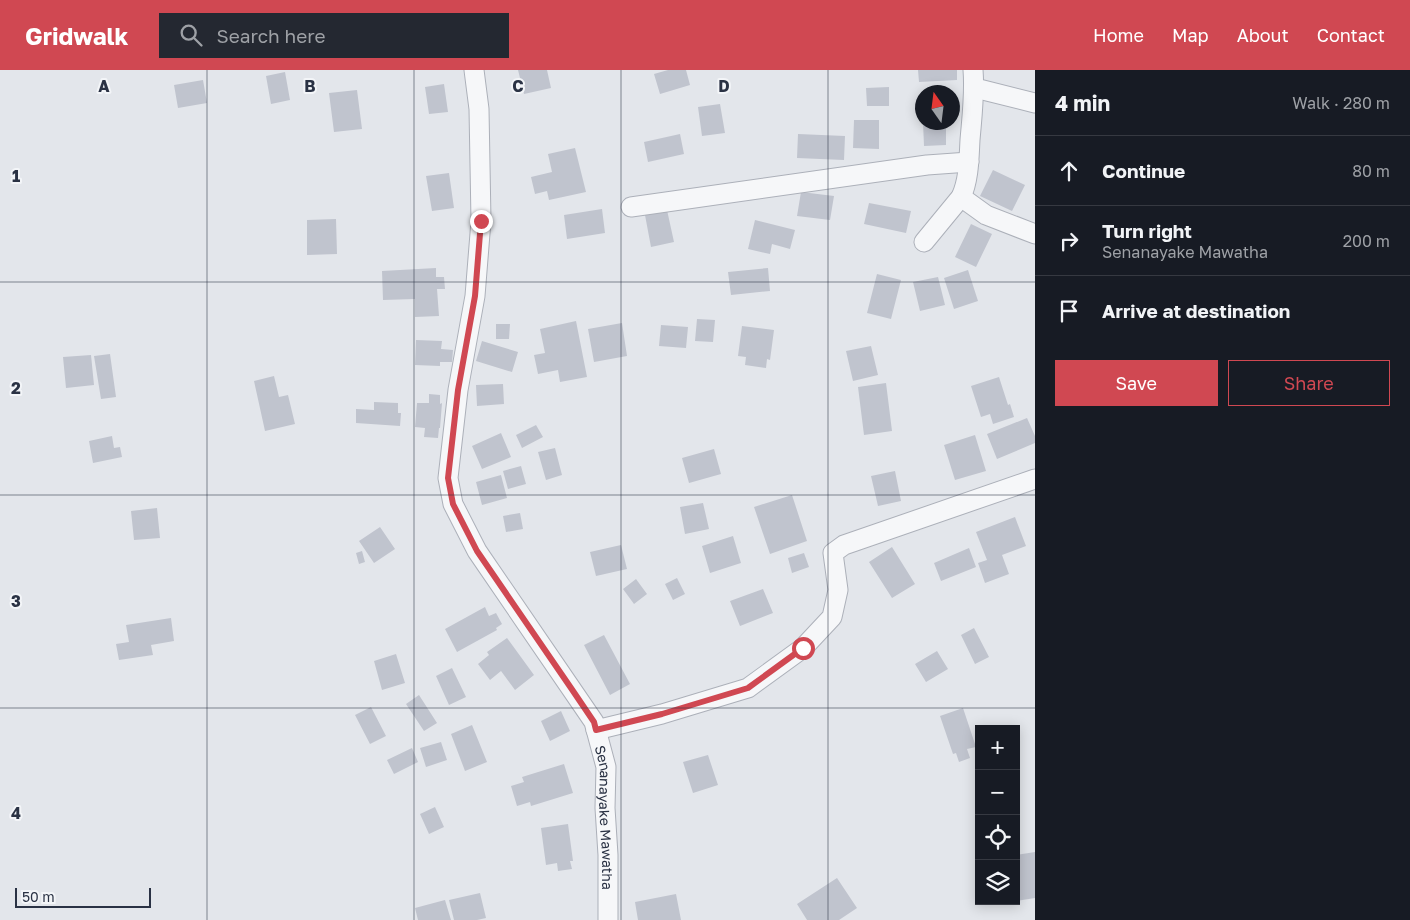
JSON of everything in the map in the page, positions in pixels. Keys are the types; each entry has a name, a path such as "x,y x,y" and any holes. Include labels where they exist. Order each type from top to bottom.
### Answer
{"street":[{"name":"Senanayake Mawatha","path":"474,70 479,109 481,221 475,296 458,390 448,478 453,504 477,551 594,722 606,767 605,808 608,855 608,920"},
{"path":"924,242 961,197 964,190 974,79 1035,103"},
{"path":"631,207 927,165 968,162"},
{"path":"961,197 986,215 1035,234"},
{"path":"596,730 662,714 748,688 803,648 832,617 838,590 833,553 844,545 1035,479"}],"building":[{"path":"518,70 547,70 551,88 524,94"},
{"path":"668,70 686,70 690,85 660,94 654,74"},
{"path":"918,70 957,70 957,80 919,82"},
{"path":"285,72 290,100 271,104 266,76"},
{"path":"203,80 207,103 178,108 174,85"},
{"path":"444,84 448,112 429,114 425,87"},
{"path":"889,87 889,106 867,106 866,88"},
{"path":"357,90 362,129 334,132 329,93"},
{"path":"720,104 725,133 702,136 698,107"},
{"path":"854,120 879,120 879,149 853,148"},
{"path":"923,130 946,130 946,145 924,146"},
{"path":"680,134 684,154 648,162 644,142"},
{"path":"798,134 845,136 844,160 797,158"},
{"path":"575,148 586,192 549,200 547,191 535,194 531,177 552,172 548,154"},
{"path":"993,170 1025,185 1012,211 980,196"},
{"path":"449,173 454,208 432,211 426,176"},
{"path":"801,192 834,196 830,220 797,216"},
{"path":"869,203 911,211 906,233 864,224"},
{"path":"602,209 605,233 567,239 564,215"},
{"path":"667,210 674,242 651,247 645,215"},
{"path":"336,219 337,254 307,255 307,220"},
{"path":"755,220 795,230 790,249 772,244 770,254 748,249"},
{"path":"971,224 992,234 976,267 955,257"},
{"path":"436,268 436,277 444,277 445,289 437,289 439,316 415,317 415,299 383,300 382,271"},
{"path":"768,268 770,291 731,295 728,272"},
{"path":"968,270 978,301 954,309 944,278"},
{"path":"877,274 901,280 891,319 867,313"},
{"path":"938,277 945,305 920,311 913,282"},
{"path":"697,319 715,320 713,342 695,341"},
{"path":"576,321 587,377 560,382 558,370 538,374 534,355 545,353 540,329"},
{"path":"622,323 627,356 594,362 588,329"},
{"path":"496,324 510,324 509,339 496,339"},
{"path":"661,325 688,327 686,348 659,346"},
{"path":"742,326 774,330 770,360 767,359 766,368 745,365 746,357 738,356"},
{"path":"416,340 442,341 441,349 453,350 452,362 440,362 440,366 415,365"},
{"path":"482,341 518,352 512,372 476,361"},
{"path":"871,346 878,375 853,381 846,351"},
{"path":"110,354 116,397 101,399 94,356"},
{"path":"91,355 94,385 66,388 63,357"},
{"path":"274,376 279,397 288,395 295,424 265,431 254,381"},
{"path":"999,377 1014,417 993,424 990,414 981,417 971,386"},
{"path":"886,383 892,431 864,435 858,387"},
{"path":"503,384 504,404 477,406 476,385"},
{"path":"429,394 440,395 440,404 442,403 438,438 424,437 425,428 415,427 417,403 429,403"},
{"path":"374,402 398,403 398,413 401,413 400,426 356,423 356,409 374,410"},
{"path":"1027,418 1035,436 1035,443 997,459 987,434"},
{"path":"536,425 543,437 522,448 516,435"},
{"path":"501,433 511,457 482,469 472,446"},
{"path":"975,435 986,471 955,480 944,445"},
{"path":"112,436 114,448 120,447 122,457 93,463 89,441"},
{"path":"555,448 562,475 546,480 538,452"},
{"path":"714,449 721,474 689,483 682,458"},
{"path":"521,466 526,484 508,489 503,471"},
{"path":"895,471 901,501 878,506 871,476"},
{"path":"501,475 507,498 482,505 476,482"},
{"path":"792,495 807,541 770,554 754,507"},
{"path":"703,503 709,529 685,534 680,507"},
{"path":"157,508 160,538 134,540 131,511"},
{"path":"520,513 523,529 506,532 503,516"},
{"path":"1015,517 1026,546 1002,555 1009,574 985,583 978,563 987,560 976,532"},
{"path":"380,527 395,549 374,563 359,541"},
{"path":"733,536 741,563 710,573 702,546"},
{"path":"621,545 627,569 596,576 590,552"},
{"path":"892,547 915,584 892,598 869,562"},
{"path":"969,548 976,567 941,581 934,563"},
{"path":"362,551 365,562 359,564 356,553"},
{"path":"804,553 809,567 792,573 788,558"},
{"path":"677,578 685,594 673,600 665,584"},
{"path":"636,579 647,594 634,604 623,589"},
{"path":"763,589 773,613 740,626 730,601"},
{"path":"485,607 489,616 496,613 502,624 496,628 497,630 457,652 445,629"},
{"path":"171,618 174,641 151,645 153,655 119,660 116,644 129,642 126,625"},
{"path":"974,628 989,657 975,664 961,635"},
{"path":"604,635 630,684 610,695 584,645"},
{"path":"507,638 534,675 515,690 501,671 490,680 478,664 489,655 487,652"},
{"path":"937,651 948,669 926,682 915,664"},
{"path":"396,654 405,683 382,690 374,661"},
{"path":"452,668 466,697 449,705 436,676"},
{"path":"419,695 437,723 424,731 406,704"},
{"path":"371,707 386,736 370,744 355,715"},
{"path":"963,708 975,744 975,747 967,749 970,758 959,762 956,753 953,754 940,716"},
{"path":"561,711 570,731 550,741 541,721"},
{"path":"472,725 487,762 465,771 451,734"},
{"path":"441,742 447,760 426,767 420,748"},
{"path":"412,748 418,762 394,774 387,760"},
{"path":"708,755 718,785 693,793 683,762"},
{"path":"564,764 573,793 531,806 530,802 517,806 511,786 524,782 522,777"},
{"path":"435,807 444,827 429,834 420,814"},
{"path":"568,824 573,861 570,861 572,869 558,871 557,863 546,865 541,828"},
{"path":"1035,852 1035,898 1020,900 1020,854"},
{"path":"837,878 857,908 839,920 807,920 797,904"},
{"path":"480,893 486,918 454,920 449,900"},
{"path":"676,894 681,920 638,920 635,902"},
{"path":"445,900 451,920 418,920 415,908"}],"route":[{"path":"481,221 475,296 458,390 448,478 453,504 477,551 594,722 596,730 662,714 748,688 803,648"}]}
